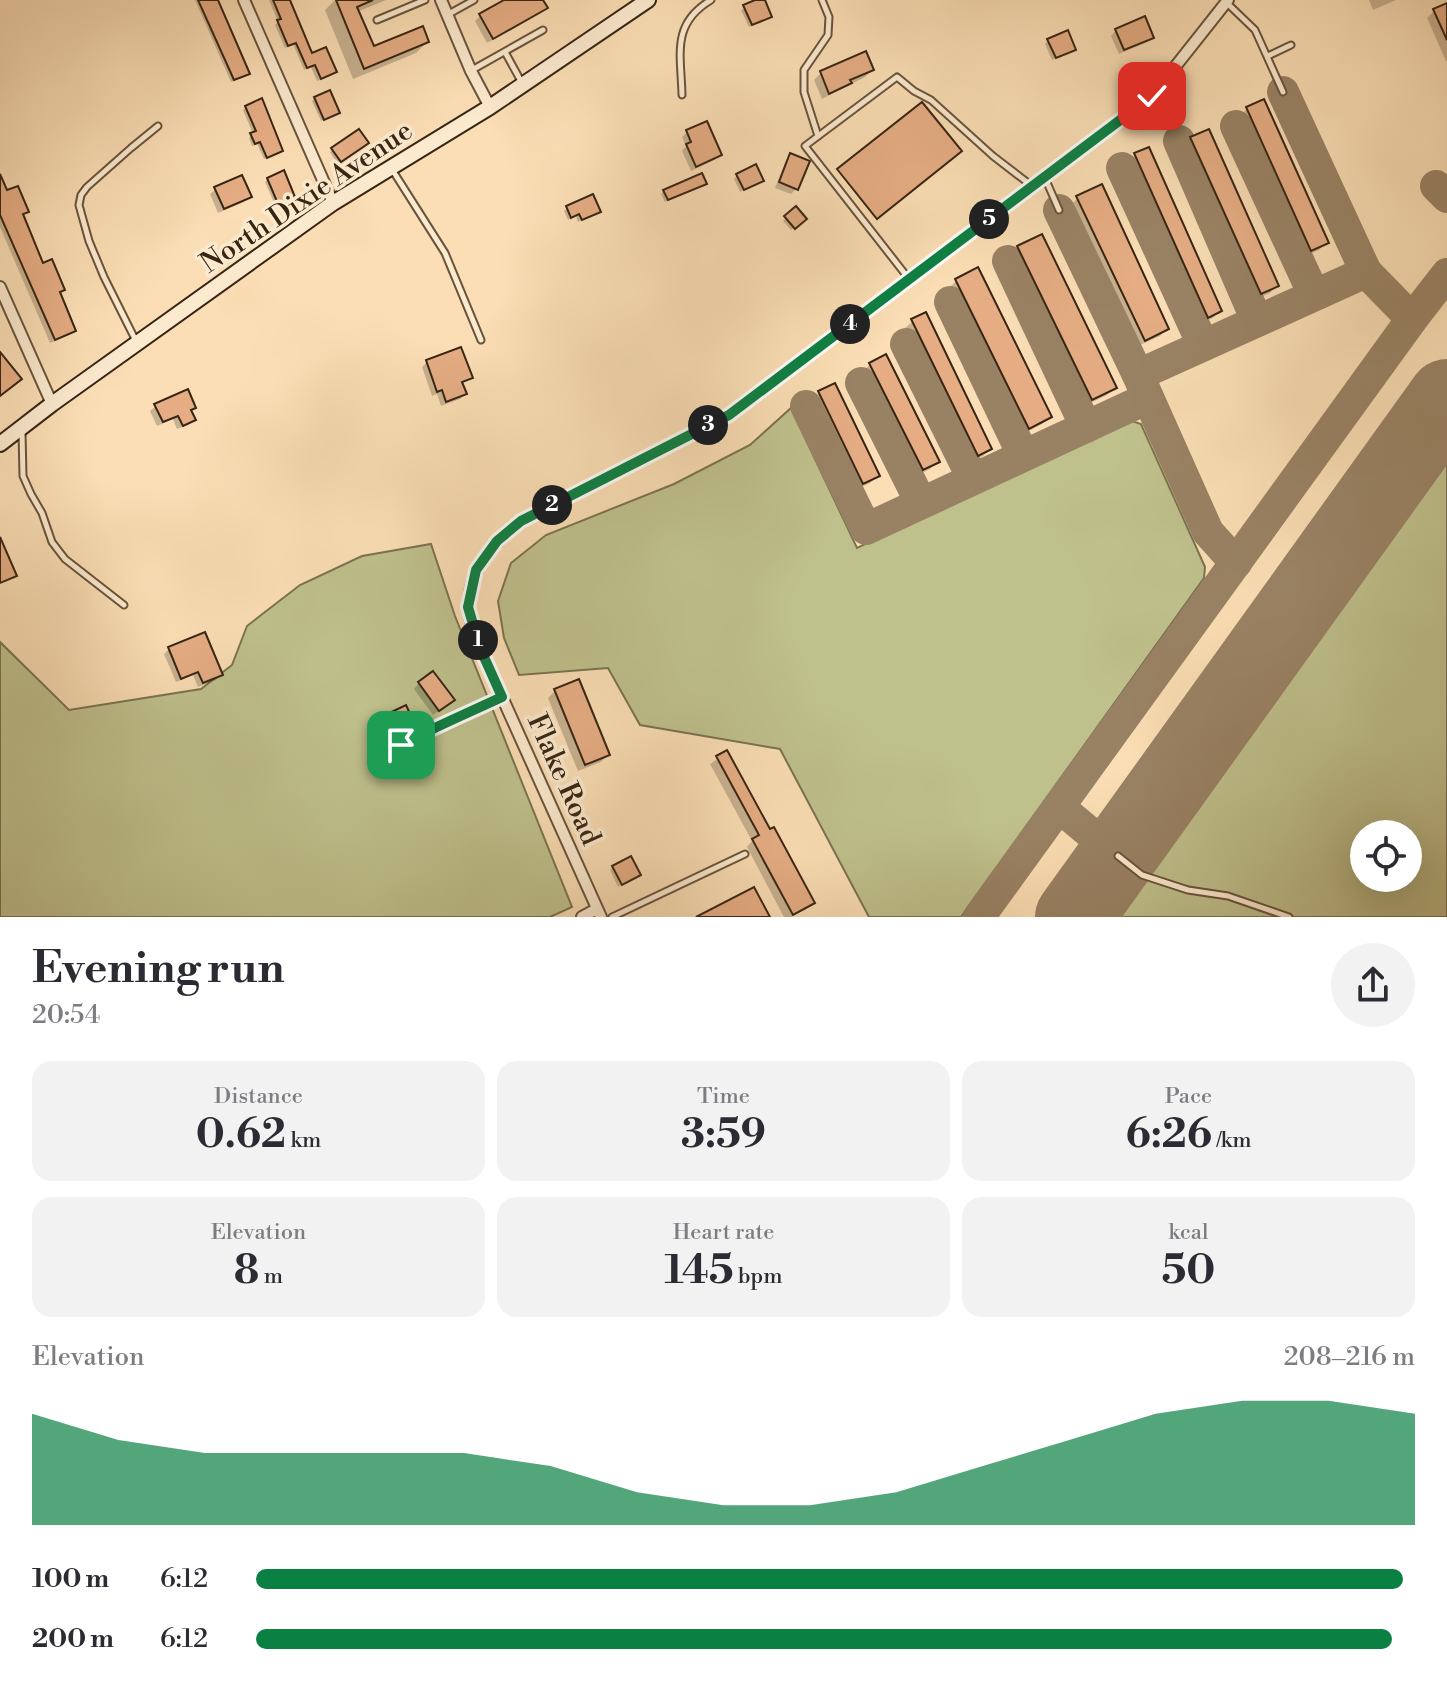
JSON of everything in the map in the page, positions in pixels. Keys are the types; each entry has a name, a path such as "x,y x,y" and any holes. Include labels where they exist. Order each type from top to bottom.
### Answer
{"street":[{"path":"244,0 333,203"},
{"path":"441,0 490,107"},
{"name":"North Dixie Avenue","path":"0,444 333,203 490,107 648,0"},
{"name":"Flake Road","path":"582,917 599,913 480,648 468,607 476,570 497,541 521,521 729,415 1152,96 1227,1"},
{"path":"0,287 52,404"}],"lane":[{"path":"377,20 425,0"},
{"path":"682,95 681,34 689,18 711,0"},
{"path":"818,136 804,92 804,70 828,35 829,17 822,0"},
{"path":"447,15 470,1"},
{"path":"1227,1 1255,30 1283,92"},
{"path":"471,71 543,30"},
{"path":"1268,56 1291,45"},
{"path":"505,52 523,84"},
{"path":"909,279 805,146 818,136 897,77 931,100 993,156 1032,186"},
{"path":"137,344 104,277 79,205 87,187 158,126"},
{"path":"390,168 445,253 481,340"},
{"path":"1045,177 1059,210"},
{"path":"22,427 23,476 42,513 52,542 65,559 124,605"},
{"path":"401,745 502,697"},
{"path":"612,917 745,854"},
{"path":"1118,856 1142,875 1188,890 1228,896 1289,917"}],"green space":[{"path":"791,408 857,548 1129,420 1141,424 1205,567 1204,578 961,917 869,917 780,749 640,725 608,668 519,675 504,638 498,601 511,563 546,535 674,484 750,445"},
{"path":"1447,450 1447,917 1113,917"},
{"path":"431,544 455,616 572,907 550,917 0,917 0,642 69,710 201,689 232,665 247,626 300,585 362,556"}],"building":[{"path":"198,0 218,0 250,74 234,80"},
{"path":"273,0 290,0 312,53 326,47 337,72 321,79 315,65 307,68 296,43 288,46"},
{"path":"336,0 373,0 357,7 374,46 423,26 429,42 364,69"},
{"path":"504,0 543,0 548,8 493,39 479,14"},
{"path":"765,0 772,17 752,25 743,5"},
{"path":"1447,3 1447,40 1433,9"},
{"path":"1145,16 1154,38 1124,50 1115,29"},
{"path":"1068,30 1076,50 1056,58 1047,39"},
{"path":"866,51 874,70 850,80 852,83 829,94 820,71"},
{"path":"330,90 340,113 324,120 314,97"},
{"path":"262,98 283,151 267,158 260,142 255,144 250,133 256,131 245,106"},
{"path":"1264,99 1329,243 1311,251 1246,107"},
{"path":"922,102 962,151 877,219 837,169"},
{"path":"707,121 722,155 696,167 686,144 691,142 686,130"},
{"path":"359,129 369,143 341,162 331,148"},
{"path":"1209,129 1279,286 1261,294 1190,137"},
{"path":"1149,147 1222,311 1208,318 1134,153"},
{"path":"790,153 810,161 798,190 779,182"},
{"path":"756,164 764,181 744,190 736,174"},
{"path":"284,170 295,197 278,204 267,178"},
{"path":"702,173 707,184 668,200 663,190"},
{"path":"0,174 7,190 18,186 29,212 23,214 43,263 52,259 65,290 60,292 76,331 55,340 0,215"},
{"path":"242,175 252,197 224,209 214,187"},
{"path":"1102,184 1169,329 1145,341 1076,196"},
{"path":"593,194 601,212 582,220 579,214 571,218 566,206"},
{"path":"796,206 807,219 795,229 784,216"},
{"path":"1042,234 1117,388 1092,400 1017,246"},
{"path":"978,267 1052,417 1029,429 955,279"},
{"path":"926,312 992,449 978,456 911,319"},
{"path":"461,347 473,378 462,382 467,394 446,402 442,390 437,392 426,360"},
{"path":"0,352 22,379 0,396"},
{"path":"886,354 940,462 923,470 869,363"},
{"path":"835,383 880,476 863,484 818,391"},
{"path":"188,389 196,408 191,410 196,420 183,426 178,416 163,422 154,404"},
{"path":"0,537 17,576 0,583"},
{"path":"205,632 223,675 203,683 198,672 181,679 168,647"},
{"path":"433,671 455,700 439,711 418,682"},
{"path":"579,679 610,755 585,765 554,689"},
{"path":"406,705 416,727 397,736 387,714"},
{"path":"727,750 815,903 793,915 752,839 759,835 716,756"},
{"path":"631,856 641,875 622,885 612,866"},
{"path":"754,887 770,917 696,917"}],"taxiway":[{"path":"1283,92 1366,272 1412,319"},
{"path":"1236,126 1314,295"},
{"path":"1179,141 1257,321"},
{"path":"1122,168 1203,345"},
{"path":"1436,186 1447,197"},
{"path":"1059,210 1138,375 1208,532 1236,563"},
{"path":"1008,261 1086,427"},
{"path":"1138,375 1366,272"},
{"path":"979,917 1447,274"},
{"path":"950,302 1023,455"},
{"path":"906,344 973,479"},
{"path":"861,383 921,503"},
{"path":"806,406 866,529 1148,398"},
{"path":"1059,807 1118,856"}],"runway":[{"path":"1074,917 1447,398"}],"route":[{"path":"401,745 502,697 480,648 468,607 476,570 497,541 521,521 729,415 1152,96"}]}
